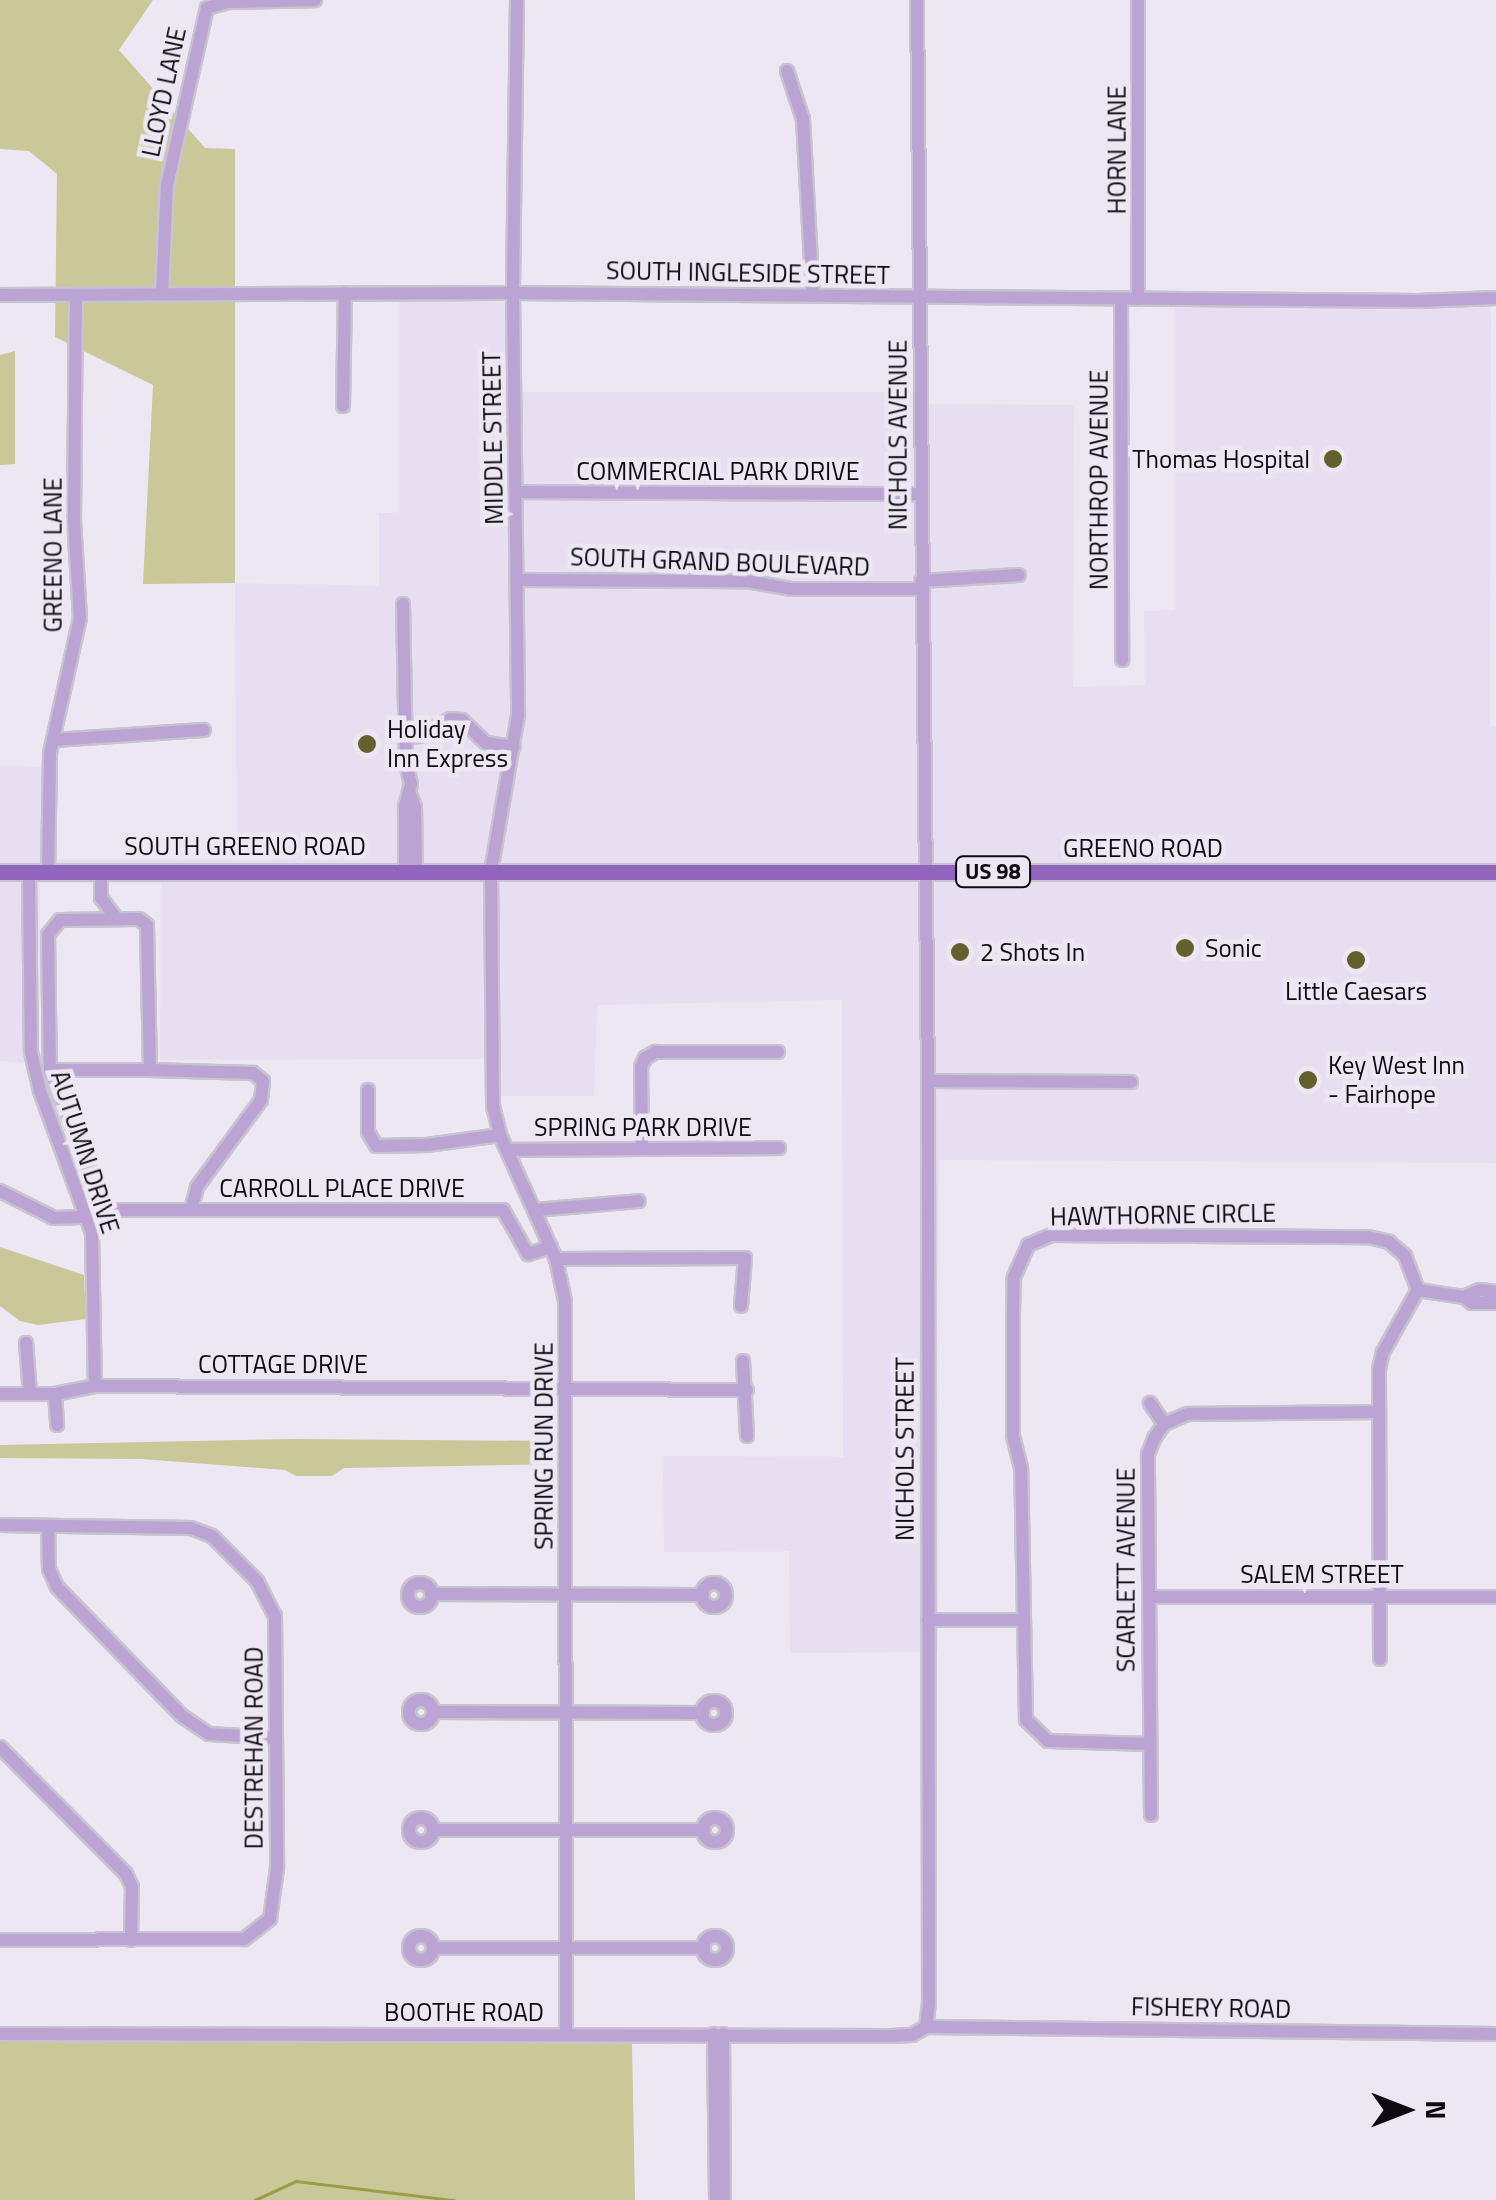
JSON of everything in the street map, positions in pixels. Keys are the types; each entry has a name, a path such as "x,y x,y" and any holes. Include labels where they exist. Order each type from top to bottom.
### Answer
{"main road":[{"name":"SOUTH GREENO ROAD","path":"0,872 490,872"},
{"name":"GREENO ROAD","path":"490,872 1496,872"}],"street":[{"name":"LLOYD LANE","path":"162,294 167,185 207,8 228,2 315,0"},
{"name":"MIDDLE STREET","path":"490,872 498,813 514,748 518,580 513,293 517,0"},
{"name":"NICHOLS AVENUE","path":"917,0 925,870"},
{"name":"HORN LANE","path":"1138,0 1138,300"},
{"path":"787,71 804,119 812,296"},
{"path":"343,406 344,293"},
{"name":"SOUTH INGLESIDE STREET","path":"0,295 513,293 1138,300 1496,298"},
{"name":"GREENO LANE","path":"48,872 46,812 53,740 80,618 74,520 76,295"},
{"name":"NORTHROP AVENUE","path":"1121,299 1122,660"},
{"name":"COMMERCIAL PARK DRIVE","path":"516,492 920,494"},
{"name":"SOUTH GRAND BOULEVARD","path":"518,580 747,581 792,590 1019,576"},
{"path":"404,604 406,737 410,794 415,807 410,871"},
{"path":"406,737 420,736 451,719 462,720 486,742 514,748"},
{"path":"53,740 204,730"},
{"name":"NICHOLS STREET","path":"925,870 930,2003 926,2026"},
{"path":"88,919 101,898 101,871"},
{"name":"AUTUMN DRIVE","path":"29,872 34,1072 88,1217 94,1244 95,1386"},
{"name":"SPRING RUN DRIVE","path":"490,872 493,1106 500,1134 554,1252 565,1301 566,2034"},
{"path":"101,898 117,919"},
{"path":"150,1070 149,930 139,919 60,920 50,930 50,1070 253,1073 265,1086 261,1100 197,1187 192,1210"},
{"path":"642,1146 641,1068 645,1058 655,1052 778,1052"},
{"name":"CARROLL PLACE DRIVE","path":"50,1070 105,1210 503,1210 528,1254 554,1252"},
{"path":"928,1081 1131,1082"},
{"path":"368,1090 368,1132 376,1146 427,1145 500,1134"},
{"name":"SPRING PARK DRIVE","path":"507,1150 642,1146 779,1148"},
{"path":"0,1191 54,1218 88,1217"},
{"path":"535,1210 638,1201"},
{"name":"HAWTHORNE CIRCLE","path":"1021,1620 1021,1468 1012,1435 1014,1277 1028,1245 1041,1238 1368,1237 1388,1242 1405,1256 1418,1290"},
{"path":"554,1252 745,1258 742,1306"},
{"path":"1380,1659 1378,1412 1382,1352 1418,1290 1464,1297 1472,1303 1496,1303"},
{"path":"1464,1297 1480,1290 1496,1292"},
{"path":"26,1343 30,1394"},
{"path":"744,1361 747,1436"},
{"name":"COTTAGE DRIVE","path":"0,1394 55,1394 95,1386 747,1390"},
{"path":"55,1394 57,1424"},
{"path":"1150,1403 1164,1424 1188,1414 1378,1412"},
{"name":"SCARLETT AVENUE","path":"1151,1815 1148,1454 1164,1424"},
{"name":"DESTREHAN ROAD","path":"0,1525 191,1528 212,1536 257,1580 273,1606 277,1888 270,1919 244,1939 0,1940"},
{"path":"48,1526 49,1569 57,1587 182,1716 209,1734 275,1738"},
{"path":"431,1594 703,1595"},
{"name":"SALEM STREET","path":"1149,1597 1496,1597"},
{"path":"928,1620 1021,1620 1023,1702 1026,1720 1034,1733 1062,1744 1150,1744"},
{"path":"433,1712 703,1713"},
{"path":"0,1747 126,1874 132,1887 130,1940"},
{"path":"433,1830 704,1830"},
{"path":"432,1948 704,1948"},
{"name":"BOOTHE ROAD","path":"0,2034 902,2036 926,2026"},
{"name":"FISHERY ROAD","path":"926,2026 1496,2034"},
{"path":"716,2200 718,2034"},
{"path":"718,2034 724,2200"}],"shaded area":[{"path":"399,301 506,302 506,392 926,392 926,404 1074,405 1073,687 1145,685 1144,611 1175,610 1175,305 1491,306 1490,726 1496,727 1496,1163 939,1160 938,1652 790,1653 789,1551 664,1552 663,1456 843,1457 842,1000 597,1005 594,1096 489,1096 487,1059 160,1060 161,884 40,883 39,1064 0,1061 0,766 56,767 54,859 237,859 235,583 379,586 379,513 399,513"}],"green space":[{"path":"0,0 153,0 119,50 205,148 235,149 235,583 143,584 153,385 55,337 57,174 29,151 0,149"},
{"path":"15,351 15,464 0,465 0,355"},
{"path":"0,1247 84,1275 86,1319 38,1325 20,1321 0,1306"},
{"path":"292,1439 558,1441 558,1464 344,1468 332,1476 296,1476 285,1470 142,1459 0,1458 0,1445"},
{"path":"0,2041 632,2043 635,2200 0,2200"}],"waterway":[{"path":"255,2200 296,2181 454,2200"}],"place":[{"name":"Thomas Hospital","path":"1333,459"},
{"name":"Holiday Inn Express","path":"367,744"},
{"name":"Sonic","path":"1185,948"},
{"name":"2 Shots In","path":"960,952"},
{"name":"Little Caesars","path":"1356,960"},
{"name":"Key West Inn - Fairhope","path":"1308,1080"}]}
